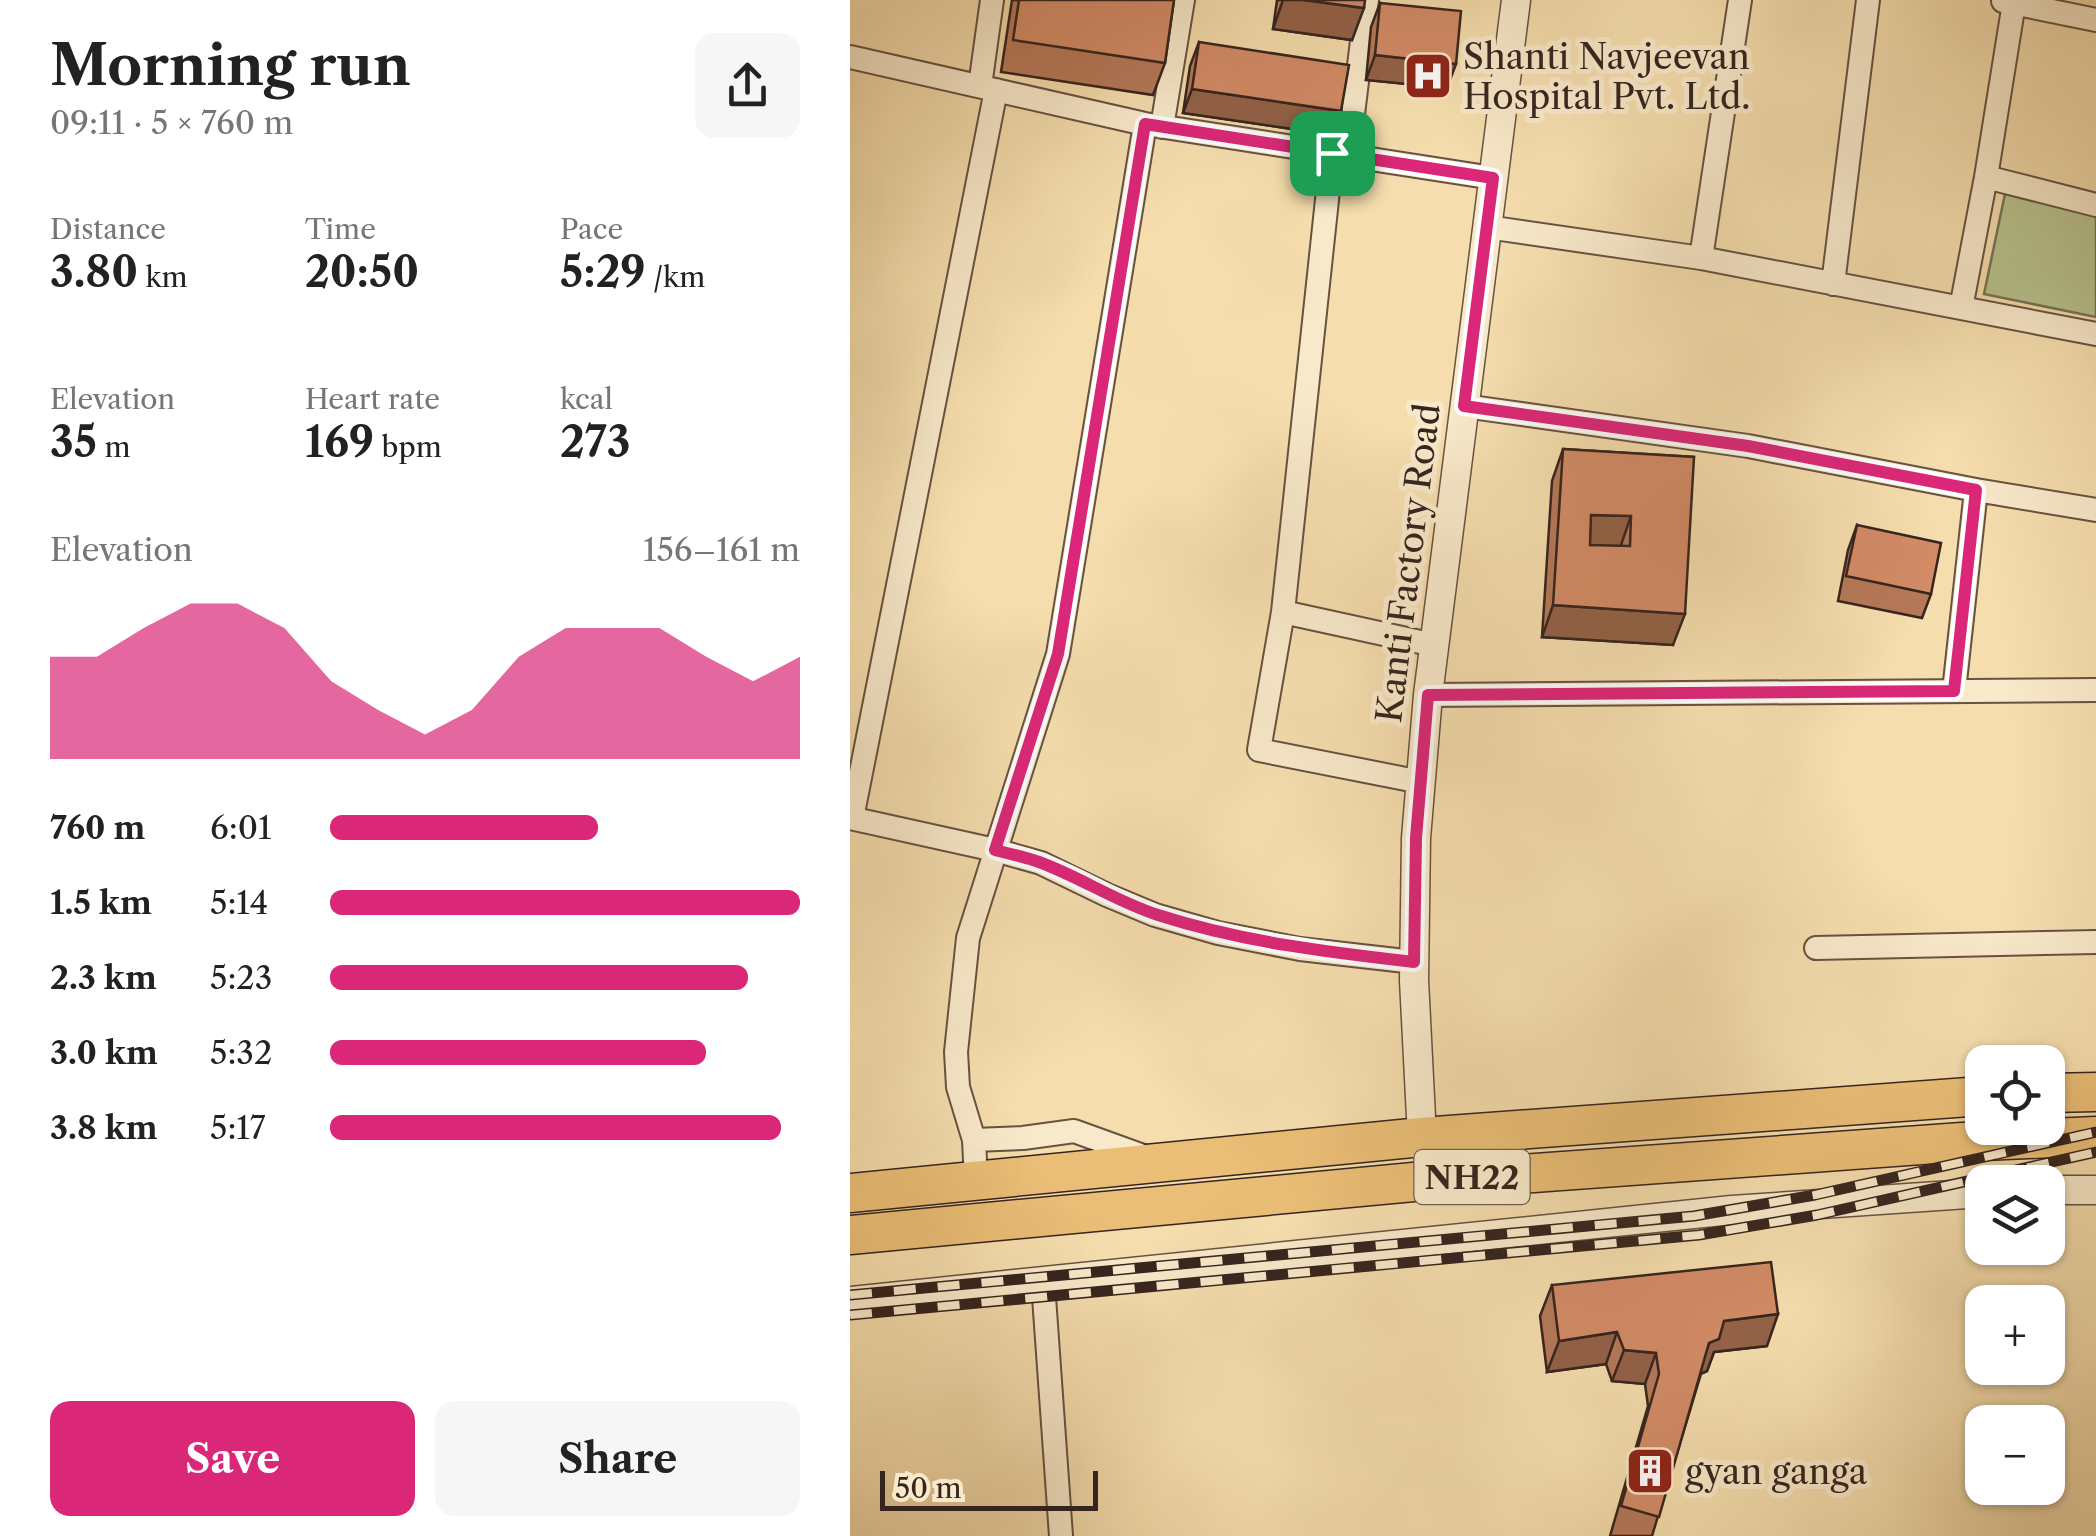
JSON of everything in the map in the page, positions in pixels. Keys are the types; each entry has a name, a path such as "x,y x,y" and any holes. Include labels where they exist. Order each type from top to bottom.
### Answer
{"highway":[{"path":"2065,1093 2096,1092"},
{"name":"NH22","path":"850,1192 1422,1137 1965,1097"},
{"name":"NH22","path":"850,1235 1424,1181 2096,1136"}],"street":[{"path":"992,0 988,88 851,818 1041,863 1107,895 1218,933 1414,962"},
{"path":"976,1181 974,1140 958,1087 956,1052 968,938 1058,654 1154,126 1182,0"},
{"path":"1367,0 1340,154 1284,612 1260,750 1421,782"},
{"name":"Kanti Factory Road","path":"1422,1137 1414,962 1416,838 1428,695 1516,0"},
{"path":"1701,258 1740,0"},
{"path":"1833,284 1868,0"},
{"path":"1961,308 1986,177 2007,2 2096,20"},
{"path":"850,57 1154,126 1493,178"},
{"path":"1986,177 2096,205"},
{"path":"1487,227 1701,258 2096,334"},
{"path":"1464,406 1748,446 2096,510"},
{"path":"1954,691 1976,490"},
{"path":"1284,612 1434,645"},
{"path":"1428,695 2096,690"},
{"path":"1816,948 2096,942"},
{"path":"974,1140 1074,1132 1164,1163"},
{"path":"2065,1190 2096,1190"},
{"path":"850,1301 1732,1210 1965,1195"},
{"path":"1043,1283 1062,1536"}],"green space":[{"path":"2005,194 2096,213 2096,317 1984,294"}],"building":[{"path":"1019,0 1174,0 1165,63 1013,40"},
{"path":"1304,0 1365,0 1364,8"},
{"path":"1380,3 1461,11 1456,64 1375,55"},
{"path":"1199,42 1349,65 1341,111 1192,89"},
{"path":"1563,449 1694,457 1685,614 1553,605","holes":["1591,515 1631,516 1630,546 1590,545"]},
{"path":"1857,525 1941,543 1931,594 1846,576"},
{"name":"gyan ganga","path":"1771,1262 1778,1314 1724,1321 1719,1339 1709,1343 1659,1517 1621,1506 1659,1374 1656,1353 1624,1350 1617,1332 1559,1341 1552,1285"}],"railway":[{"path":"850,1295 1694,1216 1815,1195 2096,1132"},
{"path":"850,1315 1699,1235 1817,1215 2096,1152"}],"place":[{"name":"Shanti Navjeevan Hospital Pvt. Ltd.","path":"1428,76"},
{"name":"gyan ganga","path":"1650,1471"}],"route":[{"path":"1145,124 1332,153 1493,178 1464,406 1748,446 1976,490 1954,691 1428,695 1416,838 1414,962 1218,933 1107,895 1041,863 995,850 1058,654 1145,124"}]}
